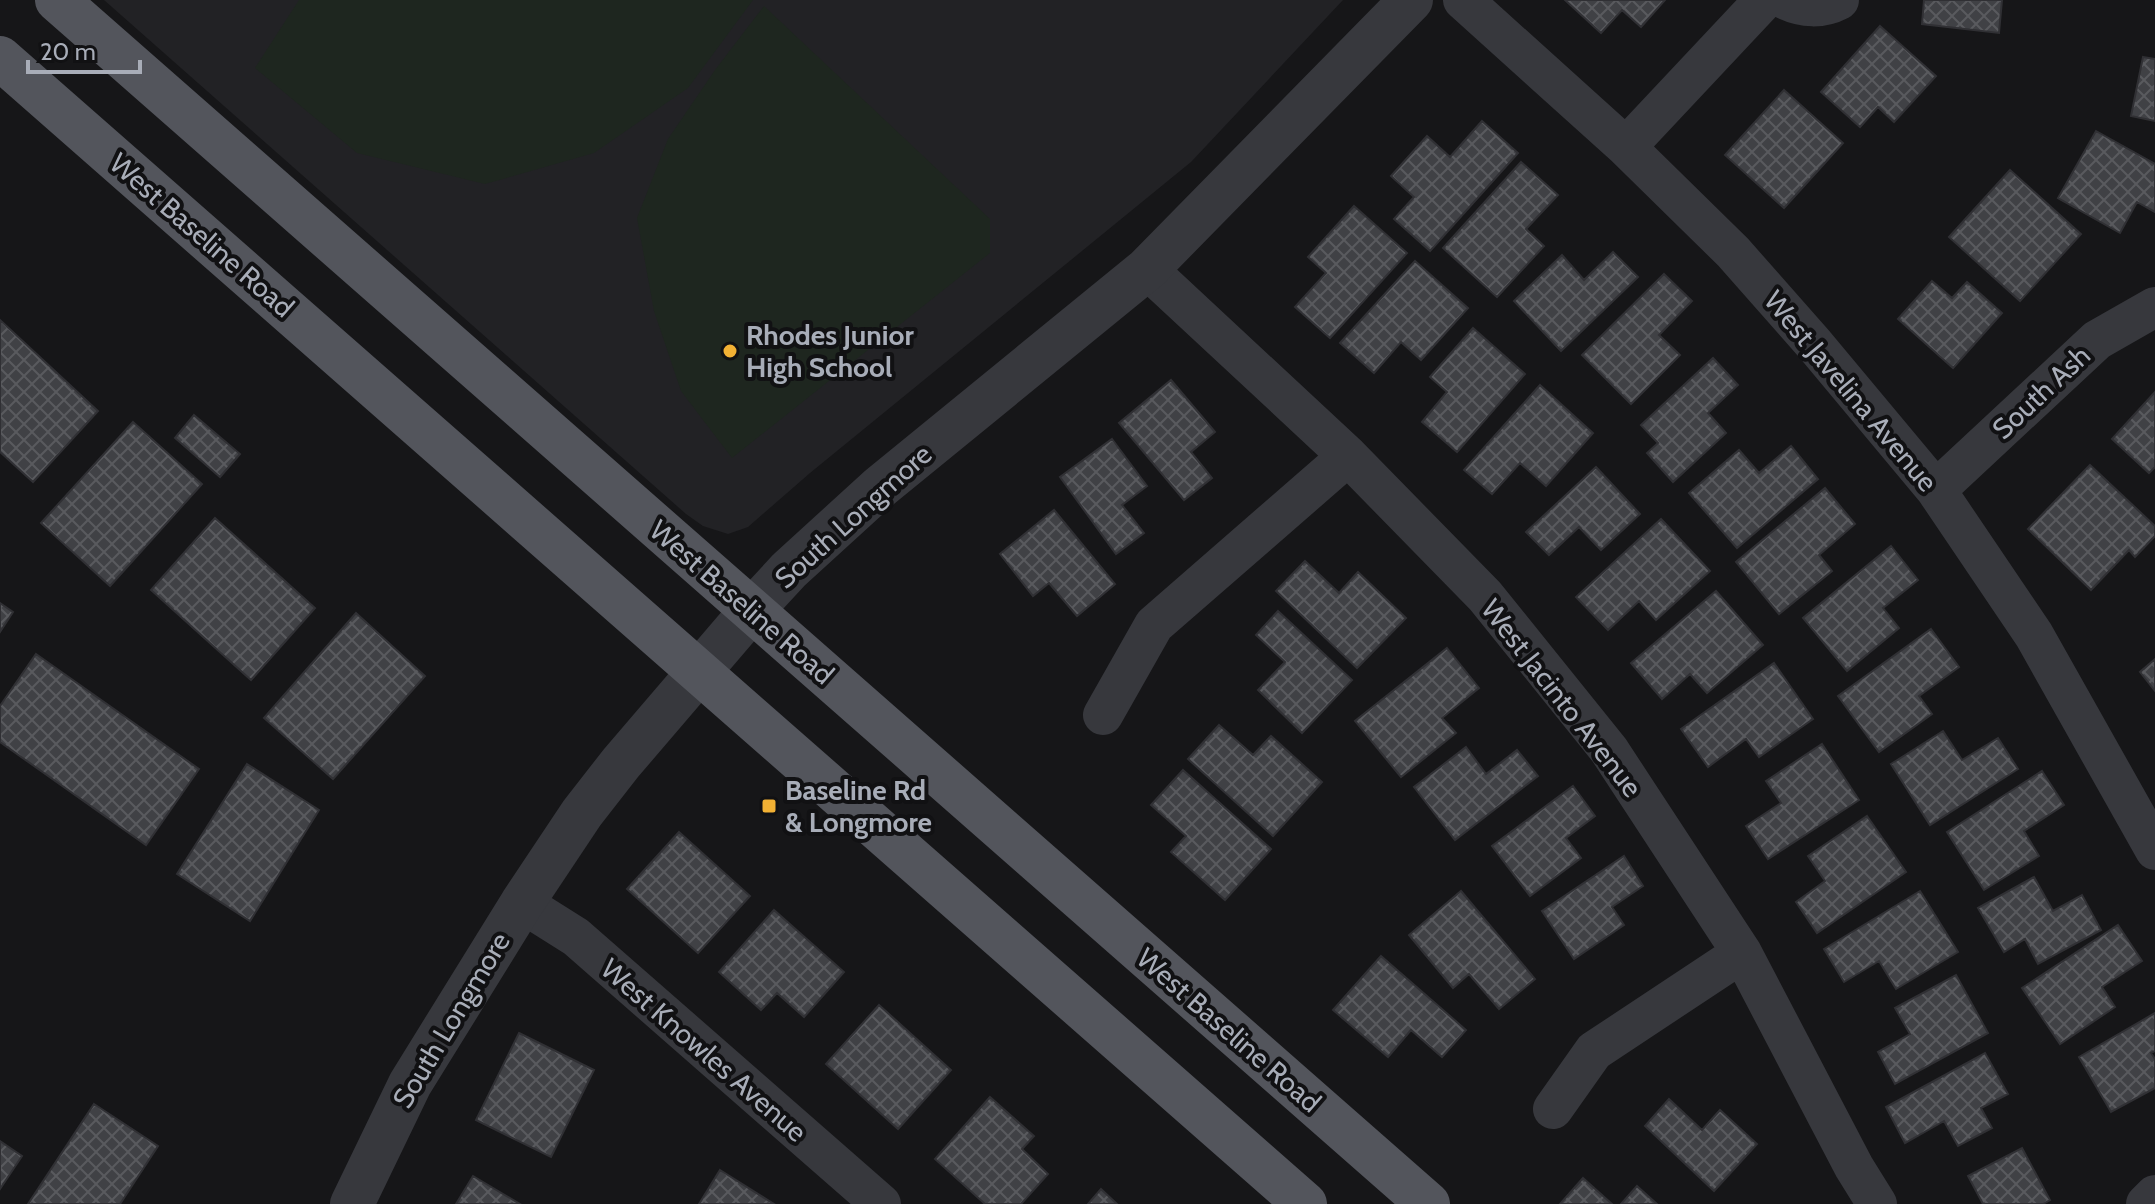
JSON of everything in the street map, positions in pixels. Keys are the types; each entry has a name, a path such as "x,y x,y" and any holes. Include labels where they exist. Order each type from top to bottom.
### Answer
{"main road":[{"name":"West Baseline Road","path":"57,0 1428,1204"},
{"name":"West Baseline Road","path":"0,58 1305,1204"}],"street":[{"name":"South Longmore","path":"352,1204 410,1084 522,903 582,813 752,610 789,570 880,487 1147,269 1411,0"},
{"name":"West Javelina Avenue","path":"1463,0 1626,147 1733,252 1936,490 2034,635 2155,850"},
{"path":"1626,147 1764,0"},
{"path":"1786,0 1813,7 1839,0"},
{"name":"West Jacinto Avenue","path":"1147,269 1348,456 1485,596 1609,750 1742,953 1854,1167 1877,1204"},
{"name":"South Ash","path":"1936,490 2097,340 2155,307"},
{"path":"1103,715 1154,625 1348,456"},
{"name":"West Knowles Avenue","path":"522,903 576,937 878,1203"},
{"path":"1553,1109 1594,1051 1742,953"},
{"path":"2146,1204 2155,1195"}],"shaded area":[{"name":"Rhodes Junior High School","path":"104,0 1343,0 1191,162 748,527 728,534 703,526 686,514"},
{"path":"299,0 753,0 688,88 594,153 485,184 357,153 255,68"},
{"path":"764,6 990,219 990,253 732,458 681,391 654,311 637,218 668,139"}],"building":[{"path":"1565,0 1665,0 1641,27 1622,10 1601,33"},
{"path":"1924,0 2002,0 1999,33 1922,24"},
{"path":"1880,26 1936,76 1894,122 1878,107 1860,127 1821,92"},
{"path":"2143,57 2155,59 2155,121 2131,116"},
{"path":"1784,90 1843,143 1784,208 1725,155"},
{"path":"1482,121 1518,153 1430,251 1394,219 1414,197 1391,176 1427,136 1450,157"},
{"path":"2096,131 2155,164 2155,212 2137,202 2120,233 2058,198"},
{"path":"1521,162 1558,195 1526,229 1544,246 1497,297 1443,248"},
{"path":"2010,170 2081,234 2020,301 1949,237"},
{"path":"1354,206 1407,253 1330,338 1295,307 1326,273 1308,257"},
{"path":"1613,252 1638,277 1561,351 1514,301 1562,255 1584,280"},
{"path":"1415,261 1468,308 1421,360 1401,342 1374,373 1340,343"},
{"path":"1664,274 1692,301 1659,335 1680,355 1631,404 1582,355"},
{"path":"1932,281 1952,298 1967,282 2002,313 1953,368 1898,319"},
{"path":"0,320 98,411 33,482 0,452"},
{"path":"1473,328 1525,374 1457,452 1422,422 1447,392 1430,377"},
{"path":"1713,358 1738,385 1708,413 1726,433 1673,482 1647,453 1658,443 1641,425"},
{"path":"1171,380 1215,432 1191,452 1212,478 1184,500 1119,423"},
{"path":"1540,385 1593,433 1546,486 1520,463 1492,494 1464,470"},
{"path":"2155,392 2155,467 2149,473 2112,439"},
{"path":"194,415 240,454 220,477 175,438"},
{"path":"133,422 202,484 110,586 41,523"},
{"path":"1112,439 1147,486 1122,505 1144,533 1116,554 1060,477"},
{"path":"1791,446 1818,479 1737,548 1689,493 1739,450 1759,473"},
{"path":"2090,465 2155,526 2155,536 2135,557 2129,550 2091,590 2028,529"},
{"path":"1596,467 1640,514 1601,550 1579,527 1549,555 1526,532"},
{"path":"1825,488 1855,524 1819,555 1832,571 1779,614 1736,562"},
{"path":"1054,510 1115,584 1077,616 1049,583 1033,596 1000,554"},
{"path":"215,518 315,608 251,680 151,590"},
{"path":"1661,519 1710,571 1656,620 1639,601 1608,630 1576,597"},
{"path":"1891,546 1918,580 1883,608 1899,628 1847,671 1803,618"},
{"path":"1305,561 1339,593 1358,572 1406,618 1357,668 1276,591"},
{"path":"1716,591 1763,645 1707,693 1690,674 1662,699 1631,663"},
{"path":"0,603 13,612 0,632"},
{"path":"1278,611 1352,680 1302,733 1258,690 1285,662 1256,635"},
{"path":"356,613 425,676 333,779 264,718"},
{"path":"1931,629 1959,667 1919,696 1932,714 1879,752 1838,696"},
{"path":"1447,648 1479,688 1442,718 1456,733 1401,777 1355,721"},
{"path":"36,654 199,769 146,845 0,742 0,706"},
{"path":"2155,659 2155,691 2140,672"},
{"path":"1774,663 1813,719 1759,757 1746,739 1708,767 1681,729"},
{"path":"1219,725 1253,755 1271,736 1322,782 1273,836 1188,759"},
{"path":"1943,731 1962,760 1998,738 2018,769 1930,825 1891,764"},
{"path":"1822,744 1859,800 1768,859 1746,826 1781,803 1766,781"},
{"path":"1466,747 1486,774 1517,750 1538,776 1455,840 1414,787"},
{"path":"247,764 319,810 250,921 177,874"},
{"path":"1183,770 1271,849 1225,900 1171,852 1186,836 1151,805"},
{"path":"2042,771 2064,805 2024,831 2039,856 1984,890 1947,832"},
{"path":"1573,786 1595,816 1566,838 1581,858 1530,896 1492,846"},
{"path":"1867,816 1906,872 1817,933 1796,902 1825,881 1808,856"},
{"path":"679,832 750,896 698,953 627,889"},
{"path":"1624,856 1643,886 1612,907 1624,925 1574,959 1542,911"},
{"path":"2034,877 2053,911 2082,895 2101,930 2038,964 2025,939 2004,952 1978,908"},
{"path":"1461,891 1535,979 1499,1009 1469,974 1453,988 1409,935"},
{"path":"1920,891 1958,952 1896,989 1879,961 1844,982 1824,949"},
{"path":"774,910 844,972 804,1017 777,993 761,1010 719,972"},
{"path":"2118,925 2142,961 2102,987 2115,1007 2060,1044 2022,988"},
{"path":"1381,956 1466,1030 1442,1057 1411,1030 1388,1057 1333,1010"},
{"path":"1956,975 1988,1033 1895,1084 1878,1052 1910,1034 1895,1008"},
{"path":"879,1005 951,1070 898,1129 826,1064"},
{"path":"2155,1013 2155,1051 2151,1053 2155,1059 2155,1088 2111,1112 2079,1057"},
{"path":"519,1033 594,1070 551,1157 476,1120"},
{"path":"1985,1053 2008,1094 1981,1108 1992,1128 1958,1146 1944,1121 1905,1143 1886,1107"},
{"path":"990,1097 1034,1136 1022,1149 1048,1174 1021,1204 985,1204 935,1159"},
{"path":"1669,1099 1702,1130 1720,1110 1757,1144 1714,1191 1645,1126"},
{"path":"94,1104 158,1146 120,1204 28,1204"},
{"path":"0,1141 22,1156 0,1189"},
{"path":"2022,1148 2050,1200 2043,1204 1983,1204 1968,1176"},
{"path":"720,1170 774,1204 699,1204"},
{"path":"473,1176 520,1204 456,1204"},
{"path":"1583,1178 1612,1204 1560,1204"},
{"path":"1637,1186 1657,1204 1621,1204"},
{"path":"1101,1189 1117,1204 1088,1204"}],"place":[{"name":"Rhodes Junior High School","path":"730,351"},
{"name":"Baseline Rd & Longmore","path":"769,806"}]}
